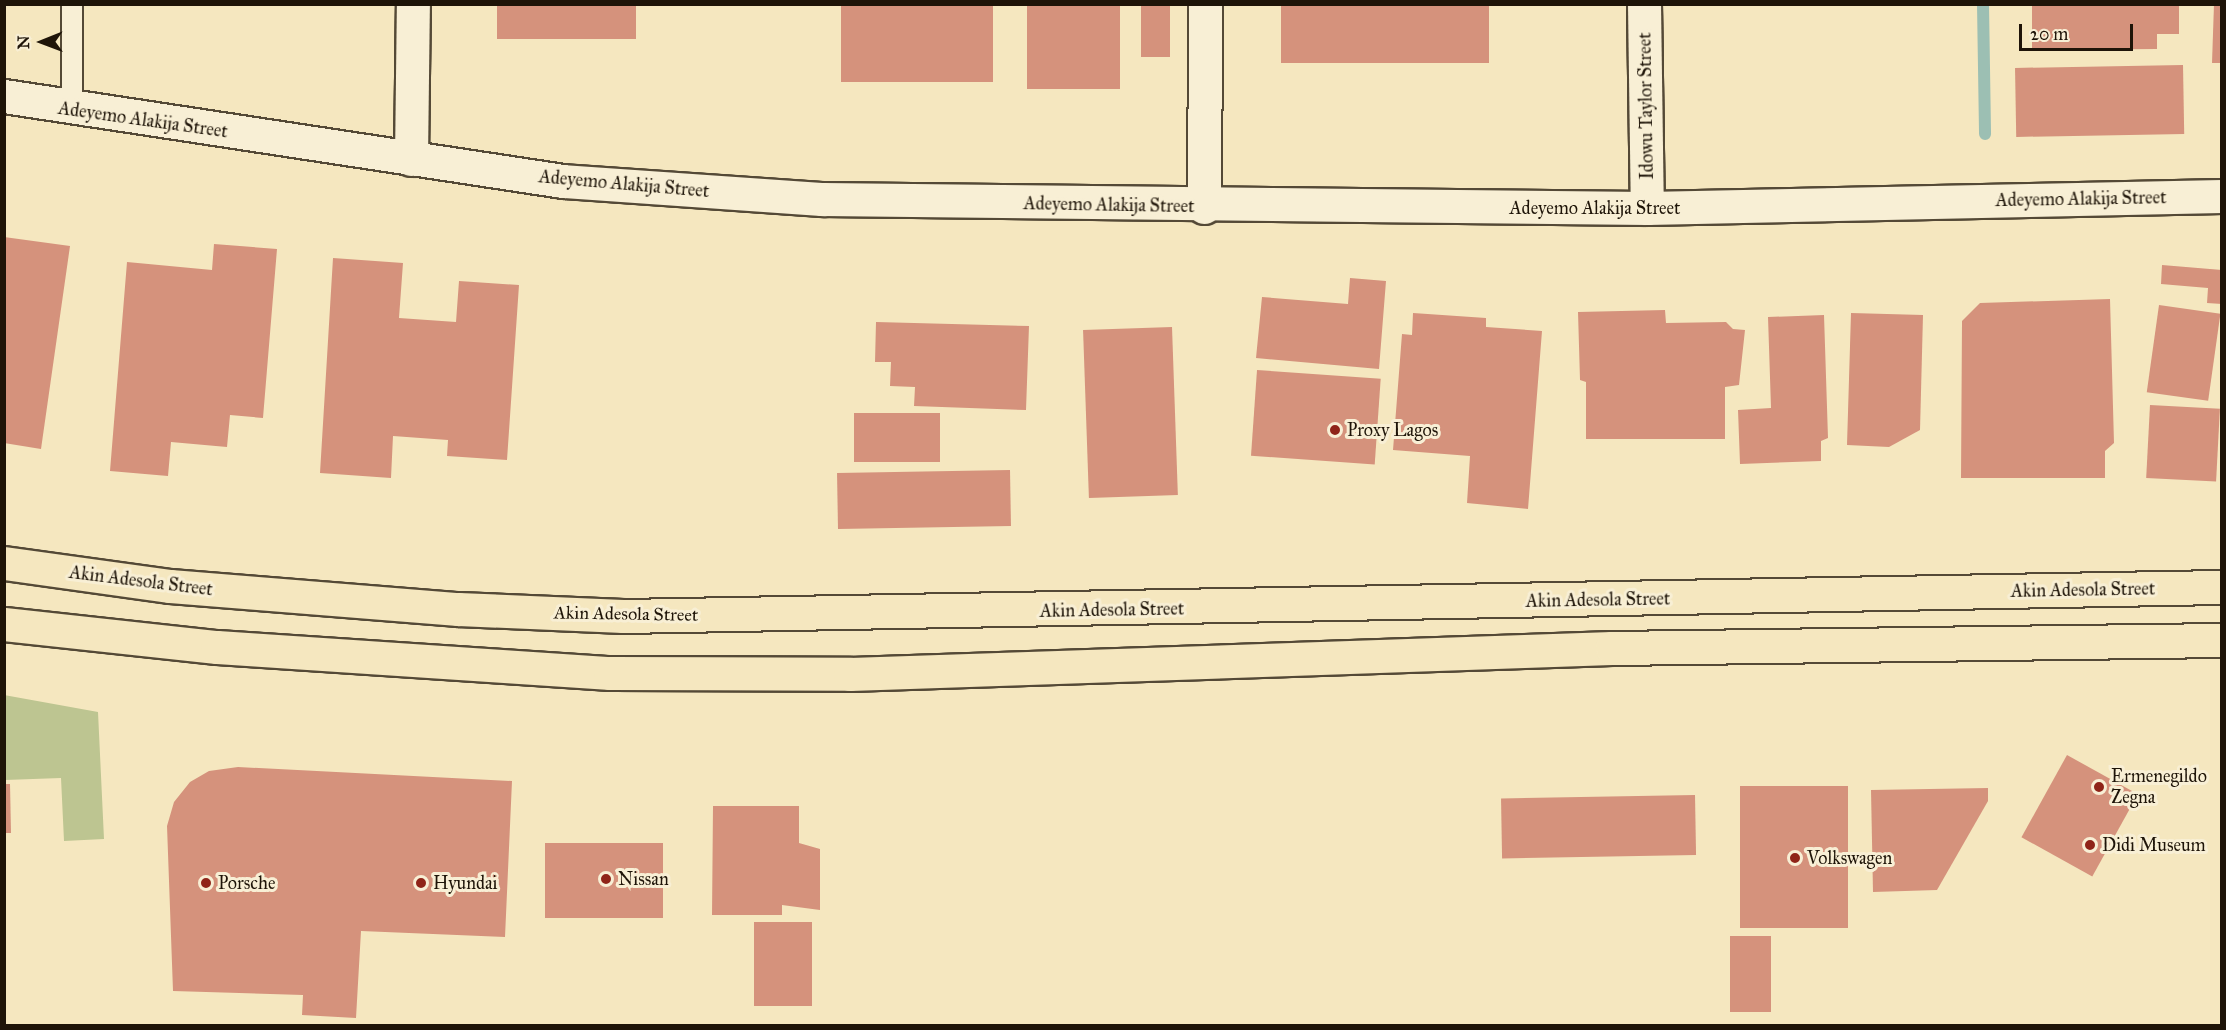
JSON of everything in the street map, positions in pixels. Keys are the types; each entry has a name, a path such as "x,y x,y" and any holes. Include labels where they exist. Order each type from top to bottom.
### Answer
{"main road":[{"path":"411,159 413,4"},
{"path":"1204,207 1205,4"},
{"name":"Idowu Taylor Street","path":"1644,4 1647,208"},
{"name":"Adeyemo Alakija Street","path":"4,96 72,110 563,181 822,200 1204,207 1647,208 2222,196"},
{"name":"Akin Adesola Street","path":"4,563 170,586 458,609 623,616 2222,587"},
{"path":"4,624 217,647 610,674 850,674 1612,648 2222,640"}],"lane":[{"path":"72,4 72,110"}],"green space":[{"path":"4,695 98,712 104,839 64,841 61,778 5,780"}],"building":[{"path":"497,4 636,4 636,39 497,39"},
{"path":"841,4 993,4 993,82 841,82"},
{"path":"1027,4 1120,4 1120,89 1027,89"},
{"path":"1141,4 1170,4 1170,57 1141,57"},
{"path":"1281,4 1489,4 1489,63 1281,63"},
{"path":"2032,4 2179,4 2179,34 2157,34 2157,49 2032,50"},
{"path":"2214,4 2222,4 2222,63 2212,63"},
{"path":"2183,65 2184,134 2016,137 2015,68"},
{"path":"4,237 70,246 41,449 4,443"},
{"path":"214,244 277,249 263,418 230,415 227,447 171,442 168,476 110,471 127,262 212,270"},
{"path":"333,258 403,263 399,318 456,322 459,281 519,285 507,460 447,456 448,440 393,436 391,478 320,473"},
{"path":"2162,265 2222,270 2222,304 2207,303 2208,288 2161,284"},
{"path":"1350,278 1386,281 1379,369 1256,358 1262,297 1348,304"},
{"path":"2110,299 2114,443 2105,451 2105,478 1961,478 1962,321 1980,303"},
{"path":"2159,305 2220,314 2208,401 2147,392"},
{"path":"1665,310 1666,323 1726,322 1733,329 1745,330 1739,385 1725,387 1725,439 1586,439 1586,382 1580,380 1578,312"},
{"path":"1413,313 1486,318 1486,327 1542,331 1528,509 1467,503 1470,456 1393,450 1402,334 1412,335"},
{"path":"1851,313 1923,315 1920,430 1889,447 1847,445"},
{"path":"1824,315 1828,438 1821,441 1821,461 1740,464 1738,410 1771,408 1768,317"},
{"path":"876,322 1029,326 1026,410 914,406 915,387 890,386 891,362 875,362"},
{"path":"1172,327 1178,495 1089,498 1083,330"},
{"path":"1257,370 1381,379 1375,464 1251,456"},
{"path":"2150,405 2220,409 2216,482 2146,478"},
{"path":"854,413 940,413 940,462 854,462"},
{"path":"1010,470 1011,526 838,529 837,473"},
{"path":"2067,755 2138,794 2092,876 2021,837"},
{"path":"238,767 512,781 505,937 361,931 356,1018 302,1015 303,995 173,991 167,826 174,802 190,782 209,771"},
{"path":"4,784 10,784 11,833 4,833"},
{"name":"Volkswagen","path":"1740,786 1848,786 1848,928 1740,928"},
{"path":"1988,788 1988,801 1937,890 1873,892 1871,790"},
{"path":"1695,795 1696,855 1502,858 1501,798"},
{"path":"713,806 799,806 799,843 820,849 820,910 782,905 782,915 712,915"},
{"path":"545,843 663,843 663,918 545,918"},
{"path":"754,922 812,922 812,1006 754,1006"},
{"path":"1730,936 1771,936 1771,1012 1730,1012"}],"waterway":[{"path":"1983,4 1985,134"}],"place":[{"name":"Proxy Lagos","path":"1335,430"},
{"name":"Ermenegildo Zegna","path":"2099,787"},
{"name":"Didi Museum","path":"2090,845"},
{"name":"Volkswagen","path":"1795,858"},
{"name":"Nissan","path":"606,879"},
{"name":"Porsche","path":"206,883"},
{"name":"Hyundai","path":"421,883"}]}
